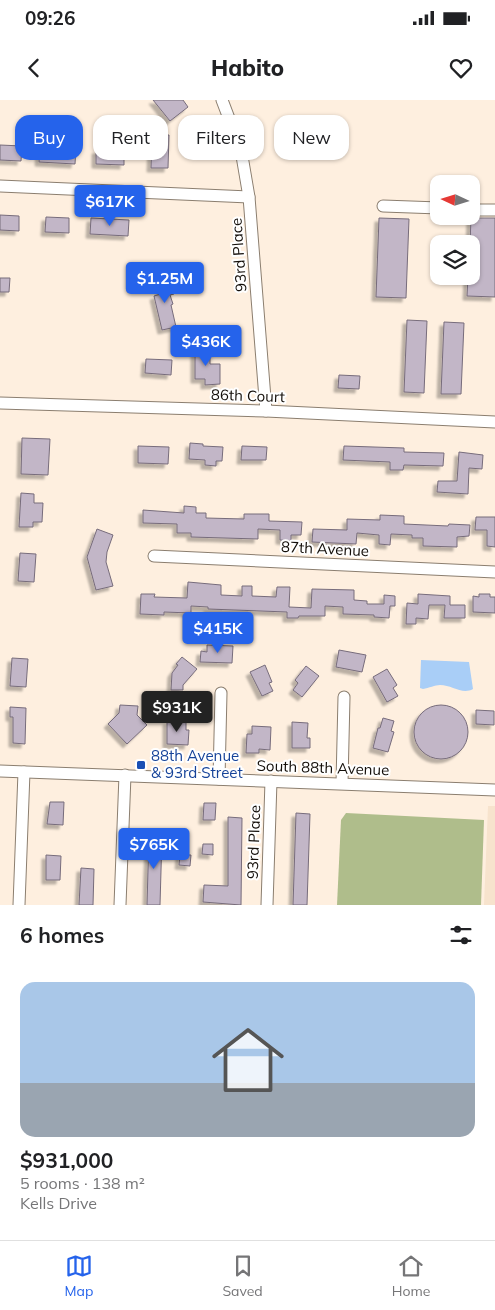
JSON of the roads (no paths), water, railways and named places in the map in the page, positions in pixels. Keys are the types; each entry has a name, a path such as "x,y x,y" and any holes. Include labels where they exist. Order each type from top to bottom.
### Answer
{"street":[{"name":"93rd Place","path":"222,100 241,150 249,197 266,411"},
{"path":"0,186 249,197"},
{"path":"383,206 430,208"},
{"path":"480,210 495,210"},
{"name":"86th Court","path":"0,403 266,411 495,422"},
{"name":"87th Avenue","path":"154,556 495,572"},
{"path":"219,778 221,693"},
{"path":"342,783 344,697"},
{"name":"South 88th Avenue","path":"0,771 495,790"},
{"path":"19,905 24,772"},
{"path":"120,905 125,775"},
{"name":"93rd Place","path":"267,905 271,781"}],"water":[{"path":"421,660 469,662 473,689 465,691 444,685 420,688"}],"place":[{"name":"88th Avenue & 93rd Street","path":"141,765"}]}
